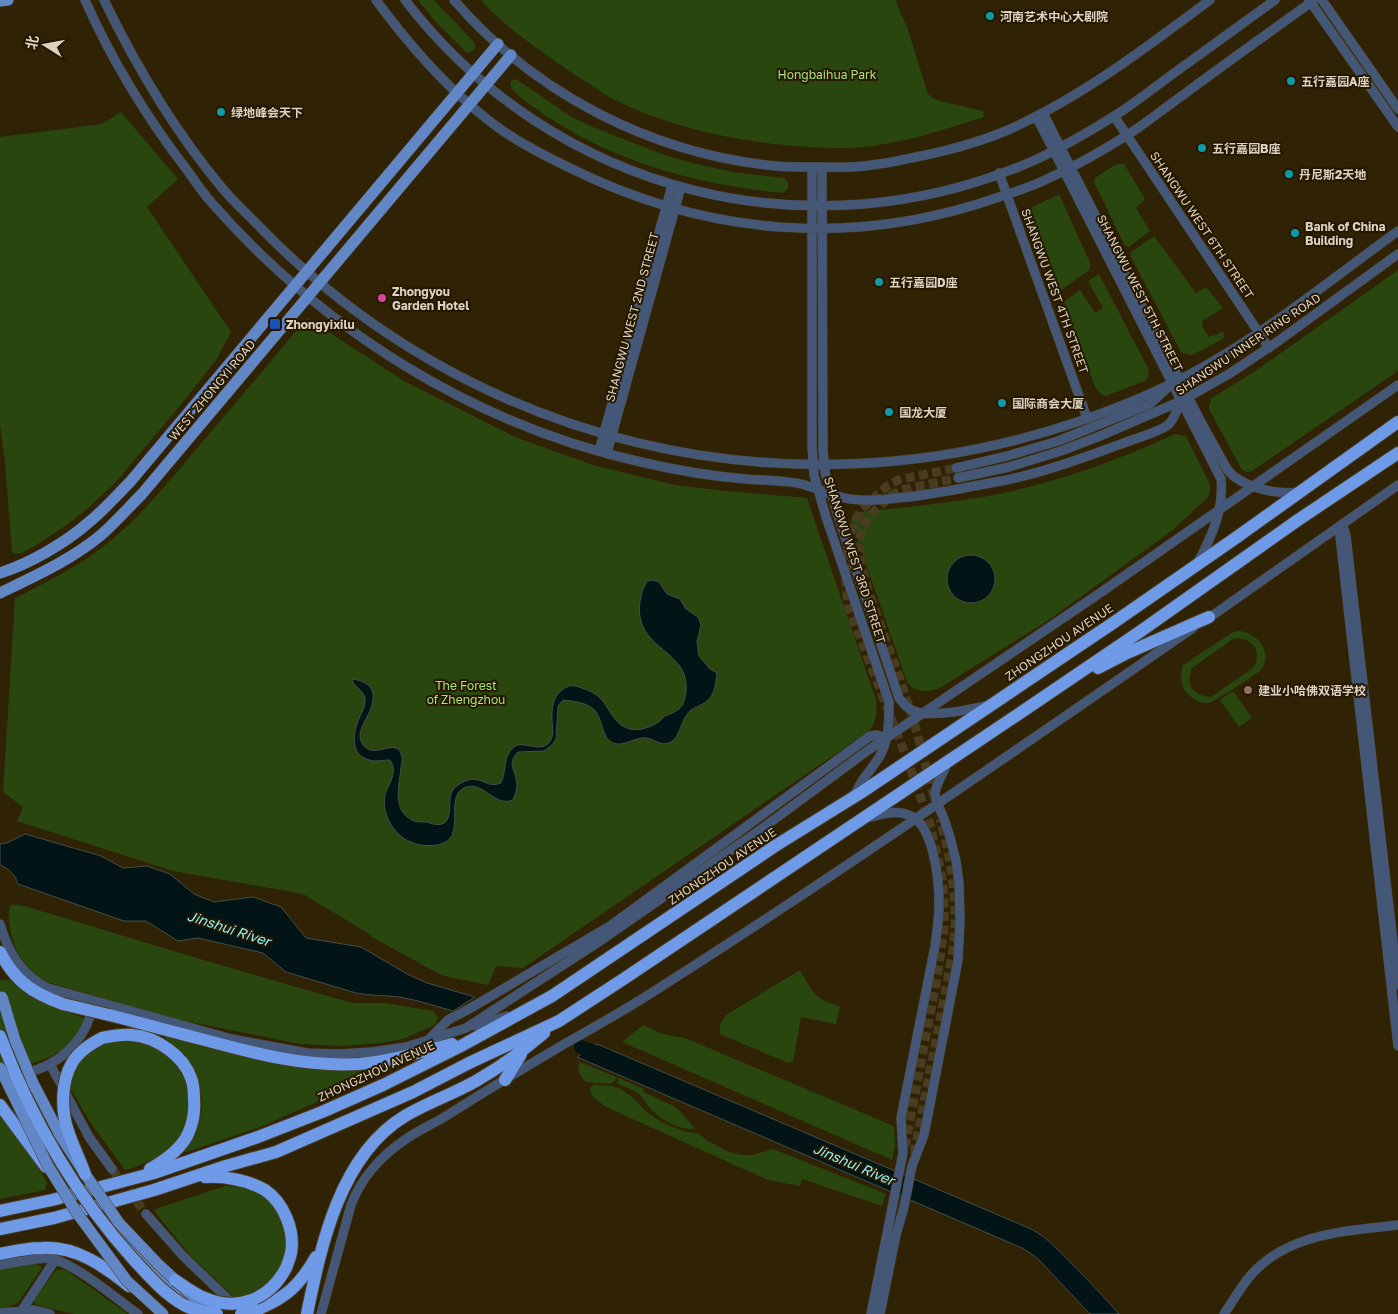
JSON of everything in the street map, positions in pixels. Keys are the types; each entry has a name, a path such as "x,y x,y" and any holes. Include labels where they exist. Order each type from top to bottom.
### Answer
{"highway":[{"name":"ZHONGZHOU AVENUE","path":"0,1211 154,1174 258,1137 383,1085 470,1031 524,1011 552,996 775,846 853,798 993,704 1196,565 1398,422"},
{"path":"307,1314 316,1271 335,1206 345,1183 360,1159 390,1127 405,1116 475,1081 522,1052 558,1022 1051,692 1298,520 1398,453"},
{"path":"1051,692 1127,653 1209,617"},
{"path":"0,952 8,967 20,981 51,1000 262,1055 299,1062 360,1064 400,1058 470,1031"},
{"path":"0,1229 54,1218 154,1190 226,1166 276,1152 413,1092 558,1022"},
{"path":"85,1174 67,1129 63,1096 66,1077 72,1063 90,1044 116,1034 133,1035 159,1043 182,1062 194,1088 195,1104 193,1121 188,1136 161,1163 131,1180"},
{"path":"0,1036 12,1068 38,1122 88,1205 111,1235 151,1279 170,1296 185,1306 217,1314"},
{"path":"505,1080 522,1052"},
{"path":"0,1104 64,1192"},
{"path":"175,1280 204,1298 230,1304 244,1302 258,1298 268,1292 280,1280 291,1252 291,1235 288,1220 281,1207 265,1190 249,1183 218,1176 187,1179"},
{"path":"247,1313 274,1302 290,1292 315,1259 325,1240"},
{"path":"0,1254 44,1248 59,1249 76,1254 108,1269 162,1313"}],"main road":[{"path":"0,1 8,0"},
{"name":"WEST ZHONGYI ROAD","path":"0,573 48,551 69,538 90,522 130,482 498,44"},
{"name":"WEST ZHONGYI ROAD","path":"0,593 56,565 101,535 154,481 511,55"},
{"path":"1,993 15,1040 33,1083 56,1128 85,1174 119,1223 158,1264 212,1314"},
{"path":"0,1068 48,1166 77,1213 127,1281 162,1313"},
{"path":"119,1223 129,1246 196,1314"}],"street":[{"name":"SHANGWU INNER RING ROAD","path":"85,0 122,74 171,149 210,201 254,247 308,297 348,328 398,362 487,410 542,432 603,452 647,463 722,476 801,483 832,496 861,500 888,499 951,490 1019,477 1087,457 1141,437 1169,424 1185,399 1270,348 1398,254"},
{"name":"SHANGWU INNER RING ROAD","path":"104,0 142,72 185,139 224,189 267,235 320,283 358,314 407,347 457,375 548,416 644,445 750,462 824,464 868,463 938,455 1010,441 1075,422 1127,403 1176,381 1220,358 1398,231"},
{"path":"376,0 402,34 457,93 507,134 544,156 620,191 671,208 706,217 772,227 869,227 898,223 960,210 1045,180 1094,155 1126,135 1311,1 1398,127"},
{"path":"405,0 432,33 473,74 535,122 578,146 629,170 711,195 764,203 817,205 867,204 954,188 1035,160 1083,135 1114,116 1275,0"},
{"path":"454,0 498,44 544,81 615,123 666,143 719,157 777,166 817,167 864,166 927,155 964,145 1020,125 1102,79 1210,0"},
{"path":"1322,0 1398,109"},
{"name":"SHANGWU WEST 5TH STREET","path":"1040,114 1185,399 1221,478 1220,509 1214,529 1196,565"},
{"name":"SHANGWU WEST 6TH STREET","path":"1114,116 1270,348"},
{"name":"SHANGWU WEST 3RD STREET","path":"817,167 813,463 826,517 889,702 889,721 882,752 863,779 853,798"},
{"name":"SHANGWU WEST 4TH STREET","path":"999,173 1087,418"},
{"name":"SHANGWU WEST 2ND STREET","path":"603,452 677,186"},
{"name":"SHANGWU WEST 3RD STREET","path":"817,228 822,450 825,472 900,698 906,707 924,712 953,712 993,704"},
{"path":"956,468 1058,442 1096,427 1150,404 1176,381"},
{"path":"0,924 4,940 15,960 26,973 48,988 232,1039 307,1052 340,1054 406,1047 429,1039 470,1031 512,999 600,941 760,830 886,738 1100,593 1398,385"},
{"path":"958,478 1010,467 1061,452 1185,399"},
{"name":"SHANGWU WEST 5TH STREET","path":"1185,399 1231,475 1239,481 1274,492 1300,492"},
{"path":"321,1314 356,1192 386,1154 408,1138 643,998 938,804 1398,485"},
{"path":"1342,524 1346,536 1396,941 1398,985"},
{"path":"1342,524 1340,537 1398,1046"},
{"path":"429,1039 448,1020 610,926 870,736 877,735 886,738"},
{"path":"880,1314 912,1166 924,1135 958,960 960,920 956,860 935,792 949,760"},
{"path":"860,819 902,812 916,818 924,828 935,862 938,884 939,924 901,1118 904,1153 871,1314"},
{"path":"0,1078 40,1069 67,1052 82,1036 90,1020 95,1001"},
{"path":"50,1064 88,1137 112,1169"},
{"path":"146,1214 183,1256 238,1309 247,1313"},
{"path":"1224,1314 1250,1276 1280,1251 1322,1235 1398,1225"},
{"path":"0,1265 47,1258 55,1260 78,1271 138,1314"},
{"path":"22,1310 55,1260"},
{"path":"0,1314 33,1310 50,1314"}],"green space":[{"path":"418,0 434,0 474,42 475,49 471,52 466,52 436,22"},
{"name":"Hongbaihua Park","path":"481,0 895,0 907,27 928,94 940,101 983,111 984,117 902,141 852,148 772,144 704,132 659,119 610,98 525,40"},
{"path":"516,79 570,116 593,127 664,155 696,164 733,172 784,178 788,182 788,188 783,193 721,184 659,169 629,159 572,132 523,100 512,89 511,82"},
{"path":"121,112 178,179 147,207 231,332 217,359 116,482 65,526 35,546 22,553 14,554 12,552 0,424 0,137 102,124"},
{"path":"1119,164 1124,164 1145,199 1136,208 1150,231 1129,247 1125,246 1094,182 1095,178"},
{"path":"1058,195 1091,265 1089,270 1063,289 1058,289 1029,210"},
{"path":"1154,236 1196,293 1206,287 1223,308 1202,321 1203,328 1209,337 1223,331 1223,339 1192,355 1181,352 1131,257 1131,252"},
{"path":"1398,270 1398,371 1252,471 1242,470 1209,409 1212,398 1254,372"},
{"path":"1099,274 1149,370 1148,378 1144,381 1106,396 1095,387 1064,302 1080,290 1095,313 1103,308 1088,281"},
{"name":"The Forest of Zhengzhou","path":"307,318 404,381 515,437 593,465 675,485 807,498 876,700 876,717 872,728 523,968 496,966 488,985 444,976 372,937 303,894 173,871 17,821 23,807 3,792 15,598 80,563 113,539 139,515"},
{"path":"1175,434 1186,436 1210,485 1208,497 1173,530 1046,622 938,689 921,691 910,686 851,521 854,513 935,504 1008,492 1081,472"},
{"path":"1233,632 1246,632 1262,644 1266,657 1261,670 1212,702 1202,703 1194,699 1185,691 1182,684 1181,673 1183,665","holes":["1233,639 1247,640 1255,647 1257,655 1253,668 1211,697 1195,692 1189,680 1192,668"]},
{"path":"1233,691 1252,718 1239,727 1220,700"},
{"path":"11,905 28,907 345,1001 354,1003 385,1003 433,1011 438,1017 433,1026 403,1039 343,1046 300,1044 171,1018 44,981 26,965 15,947 9,924"},
{"path":"800,970 815,994 825,1001 840,1006 836,1024 801,1017 793,1062 788,1063 720,1034 720,1025 726,1015"},
{"path":"9,979 34,998 84,1018 79,1031 62,1050 39,1061 0,1071 0,980"},
{"path":"643,1025 663,1034 685,1038 894,1126 895,1145 892,1160 622,1042"},
{"path":"163,1036 251,1058 304,1068 337,1070 392,1066 392,1069 260,1127 184,1152 192,1140 201,1116 201,1091 191,1067 181,1052"},
{"path":"117,1040 134,1040 150,1045 164,1053 184,1078 188,1093 189,1109 179,1137 170,1148 152,1160 125,1170 90,1122 69,1086 76,1067 86,1054"},
{"path":"579,1062 617,1077 611,1084 586,1082 580,1073"},
{"path":"619,1078 644,1089 643,1092 674,1106 695,1129 682,1128 663,1119 653,1111 639,1094 617,1083"},
{"path":"594,1085 612,1086 621,1089 648,1113 663,1123 686,1132 698,1133 708,1141 729,1152 752,1155 773,1149 886,1194 882,1206 802,1179 800,1186 768,1180 606,1107 592,1096 590,1088"},
{"path":"0,1110 47,1182 45,1190 0,1199"},
{"path":"225,1186 242,1187 256,1191 274,1205 285,1225 286,1254 276,1276 259,1290 249,1295 235,1298 189,1254 154,1211 158,1208"},
{"path":"35,1264 41,1266 41,1269 18,1303 0,1308 0,1268"},
{"path":"62,1269 128,1314 74,1314 36,1305 34,1300 55,1271"}],"water":[{"path":"966,555 976,555 988,562 995,574 995,584 988,596 976,603 966,603 958,599 951,592 947,584 947,574 951,566 958,559"},
{"path":"647,581 659,582 667,594 680,599 686,609 698,617 701,625 697,642 699,656 710,669 717,673 712,695 707,701 688,713 675,739 666,744 645,738 623,744 611,742 605,734 599,717 592,708 582,703 563,700 558,706 556,739 552,745 544,751 518,752 514,756 512,764 517,784 513,800 500,800 477,787 464,788 458,793 455,800 454,827 452,835 446,842 437,845 420,845 399,835 390,823 384,802 392,778 392,764 390,760 374,761 366,759 357,752 355,746 356,727 364,707 365,698 352,679 369,686 373,696 371,708 360,733 363,745 369,750 374,751 396,748 400,751 402,760 398,797 402,810 406,816 414,821 437,825 442,824 446,822 449,816 450,797 454,788 472,779 490,784 501,783 506,760 514,747 524,745 541,747 550,741 553,733 553,704 558,694 566,687 577,686 595,694 622,726 631,729 642,729 650,726 681,707 686,692 686,680 682,670 676,661 652,640 645,631 641,621 640,600"},
{"path":"25,834 101,856 123,868 147,866 170,874 194,894 214,902 253,897 281,907 306,938 361,947 407,974 427,983 475,997 453,1011 406,998 356,993 286,972 263,953 198,938 178,941 146,921 124,921 18,884 11,872 0,865 0,844 7,843"},
{"path":"597,1044 1031,1229 1043,1236 1058,1250 1119,1314 1090,1314 1040,1261 1022,1248 577,1057"}],"waterway":[{"name":"Jinshui River","path":"581,1047 603,1056"}],"tunnel":[{"path":"905,1147 938,973 944,929 944,897 941,871 929,821 849,609 846,587 846,553 850,534 860,511 886,487 898,480 956,468"},
{"path":"934,797 914,722 869,593 858,545 868,517 892,495 902,490 958,478"},
{"path":"914,1154 953,950 955,928 952,873 940,819"},
{"path":"112,1169 146,1214"}],"place":[{"name":"河南艺术中心大剧院","path":"990,16"},
{"name":"五行嘉园A座","path":"1291,81"},
{"name":"绿地峰会天下","path":"221,112"},
{"name":"五行嘉园B座","path":"1202,148"},
{"name":"丹尼斯2天地","path":"1289,174"},
{"name":"Bank of China Building","path":"1295,233"},
{"name":"五行嘉园D座","path":"879,282"},
{"name":"Zhongyou Garden Hotel","path":"382,298"},
{"name":"Zhongyixilu","path":"275,324"},
{"name":"国际商会大厦","path":"1002,403"},
{"name":"国龙大厦","path":"889,412"},
{"name":"建业小哈佛双语学校","path":"1248,690"}]}
